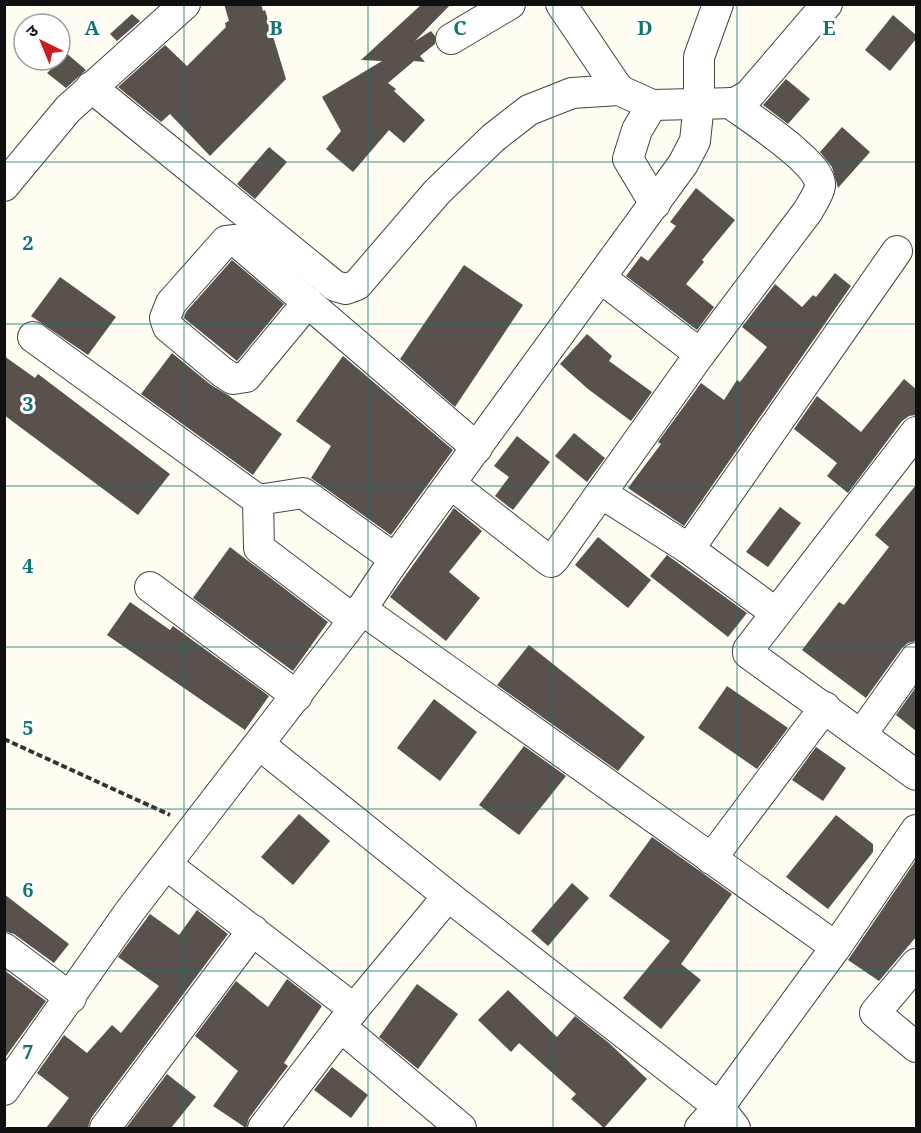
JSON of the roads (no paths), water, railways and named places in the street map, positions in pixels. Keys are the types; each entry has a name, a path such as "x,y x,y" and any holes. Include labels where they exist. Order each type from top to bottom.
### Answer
{"street":[{"path":"4,186 68,109 185,4"},
{"path":"451,39 510,4"},
{"path":"561,4 619,90"},
{"path":"4,1090 71,998 130,911 260,745 358,614 395,559 683,164 695,141 699,103 699,57 718,4"},
{"path":"91,87 335,286 346,289 357,285 437,192 493,138 529,110 572,93 619,90 652,105 735,103 749,95 827,4"},
{"path":"451,484 551,562 601,494 700,354 808,211 820,185 818,175 798,153 730,103"},
{"path":"652,105 637,130 628,159 655,204"},
{"path":"308,303 246,377 233,379 168,327 165,318 171,303 226,241 235,240 477,448"},
{"path":"689,549 897,252"},
{"path":"601,278 700,354"},
{"path":"33,337 258,500 303,493 395,559"},
{"path":"916,432 748,650 748,653 916,775"},
{"path":"601,494 689,549 776,613"},
{"path":"258,500 259,548 358,614 836,947"},
{"path":"150,587 297,696"},
{"path":"861,735 916,658"},
{"path":"711,859 825,708"},
{"path":"260,745 448,896 718,1121 916,830"},
{"path":"167,865 253,930 348,1018 454,1126"},
{"path":"262,1128 448,896"},
{"path":"105,1128 253,930"},
{"path":"4,948 71,998"},
{"path":"916,964 874,1013 916,1047"}]}
